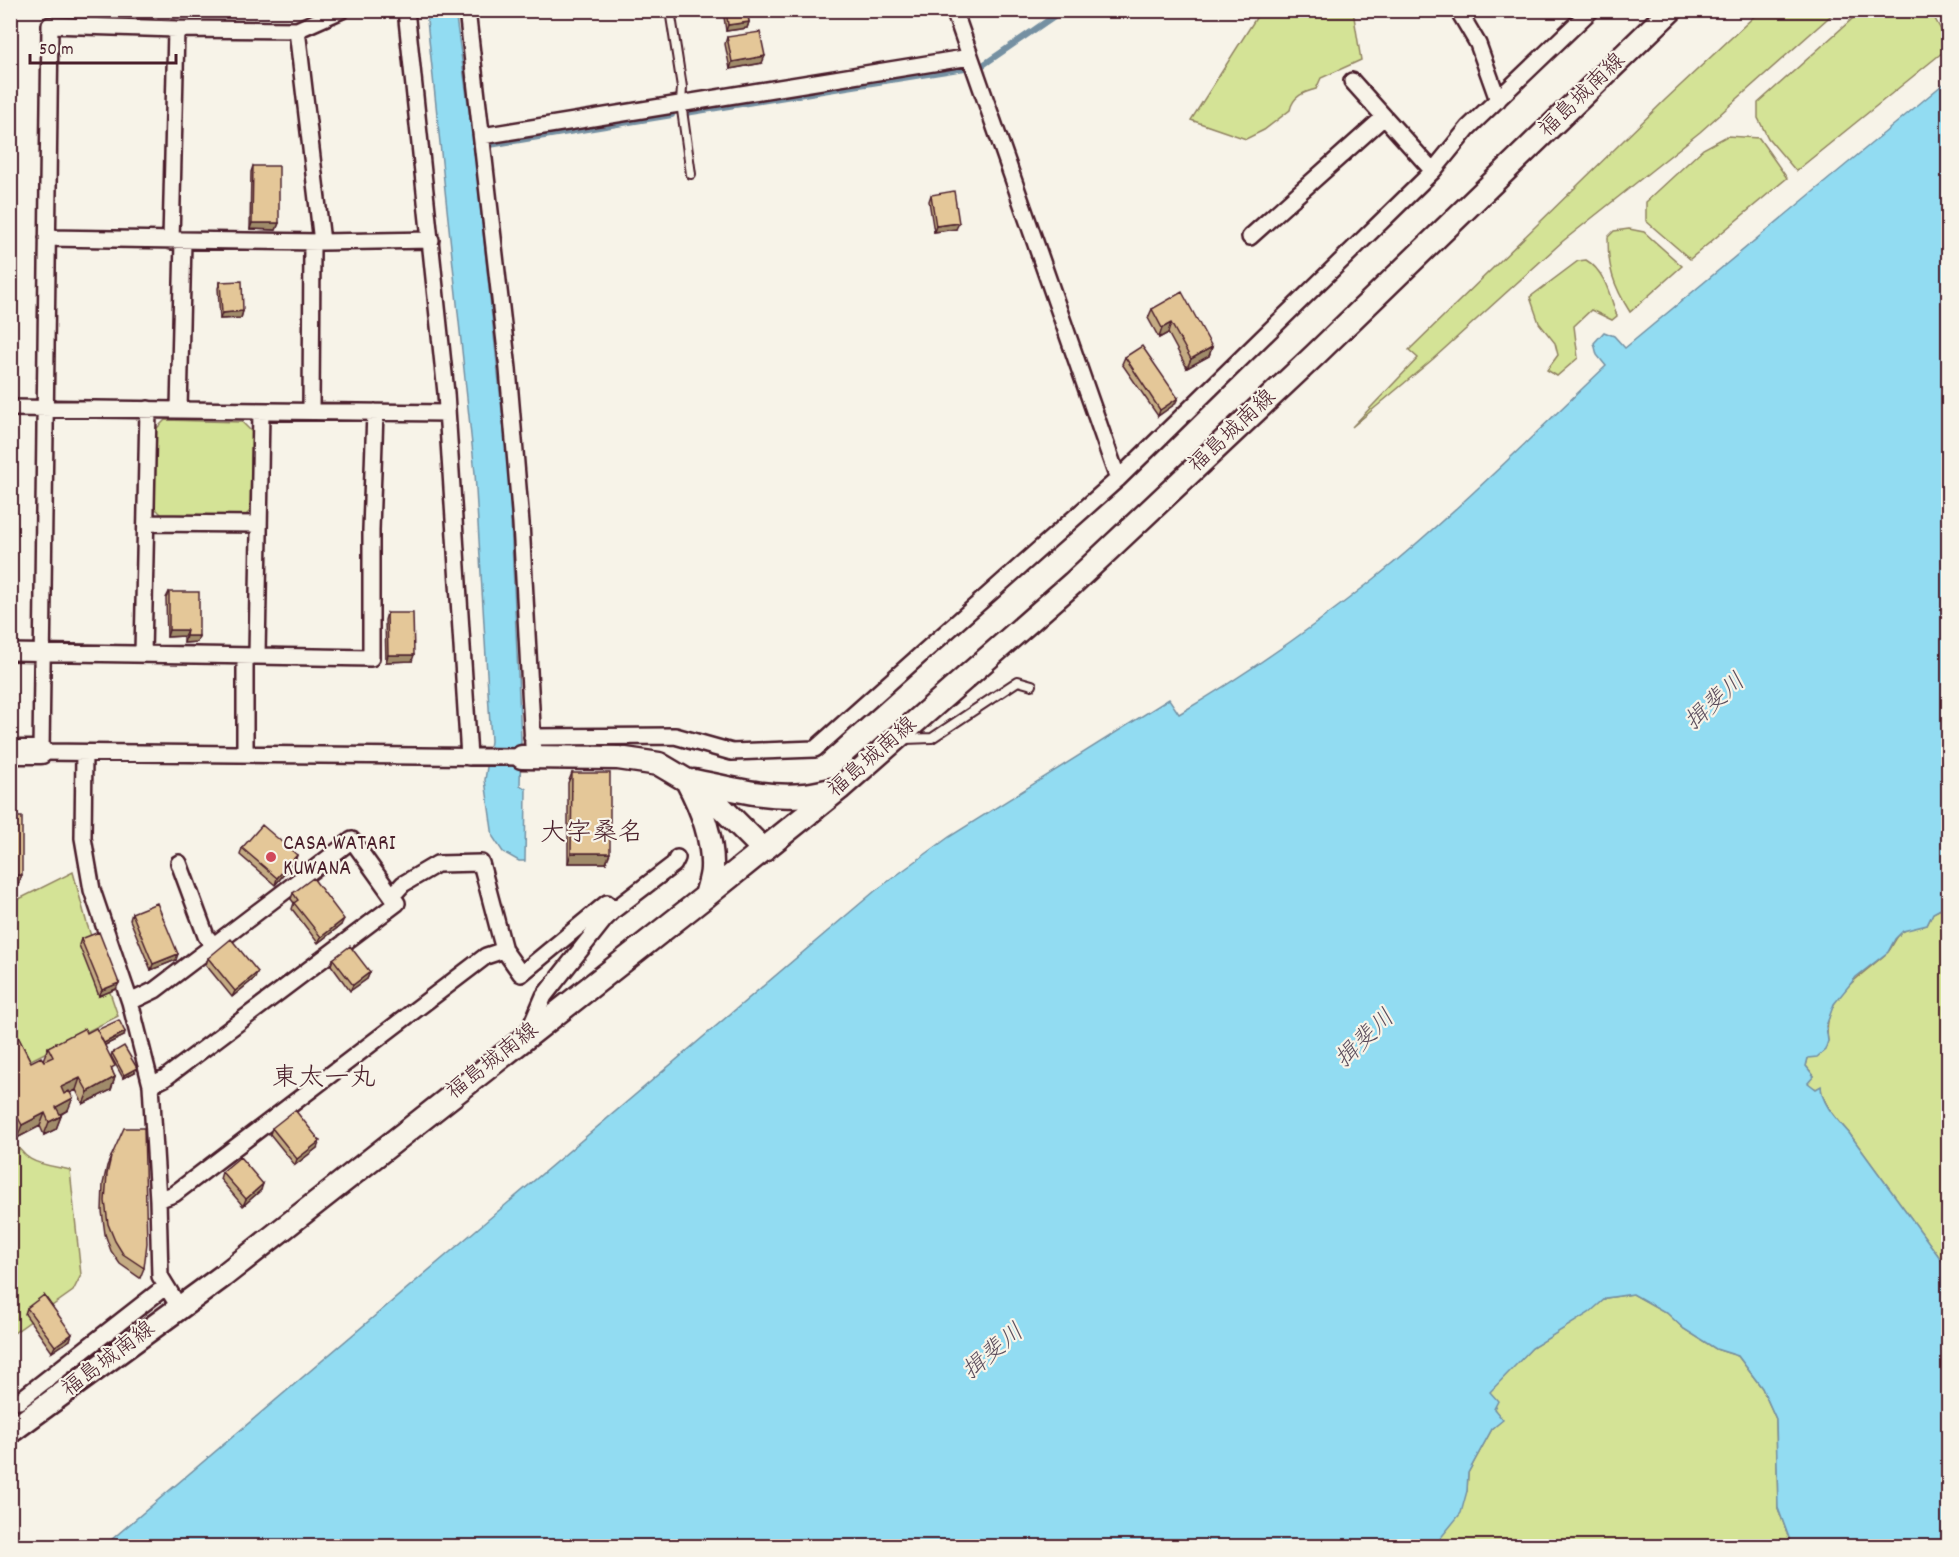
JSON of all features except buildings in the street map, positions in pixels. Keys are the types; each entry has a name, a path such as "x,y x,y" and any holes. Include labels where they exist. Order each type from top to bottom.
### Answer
{"main road":[{"name":"福島城南線","path":"10,1432 20,1403 179,1307 223,1276 839,789 1090,567 1315,356 1671,10"},
{"path":"529,751 618,758 659,764 716,802 764,850"},
{"path":"10,752 41,752"},
{"path":"686,780 735,790 782,795 803,795 839,789"},
{"path":"686,780 697,800 708,831 712,868 706,896"}],"street":[{"path":"342,10 297,30 50,25 41,752 469,757 675,736 732,752 815,749 1118,479 1433,171 1468,128 1591,10"},
{"path":"406,10 447,413 469,757"},
{"path":"467,10 508,369 521,523 529,751"},
{"path":"954,10 1118,479"},
{"path":"1458,10 1478,44 1498,100"},
{"path":"176,29 179,410"},
{"path":"297,30 317,242 311,411"},
{"path":"482,136 970,57"},
{"path":"1352,81 1433,171"},
{"path":"1250,237 1384,117"},
{"path":"47,238 317,242 431,240"},
{"path":"10,408 447,413"},
{"path":"143,654 148,409"},
{"path":"245,754 259,525 261,411"},
{"path":"10,652 371,658 371,530 375,412"},
{"path":"146,523 259,525"},
{"path":"84,753 83,838 88,869 92,890 130,1002 151,1085 160,1276 179,1307"},
{"path":"130,1002 155,990 352,840 397,903 165,1078 151,1085"},
{"path":"526,1036 544,996 614,909 674,864 677,858"},
{"path":"179,863 206,936 214,946"},
{"path":"392,896 403,885 436,864 482,863 504,950 521,974 607,903 614,909"},
{"path":"158,1200 174,1194 486,956 504,950"},
{"path":"20,1403 166,1286"}],"lane":[{"path":"670,10 692,174"},
{"path":"895,739 932,738 1018,681 1032,685"}],"green space":[{"path":"1261,10 1353,11 1361,60 1321,78 1316,89 1300,95 1291,105 1290,110 1264,130 1246,139 1191,120"},
{"path":"1761,10 1836,11 1700,132 1563,241 1433,359 1352,427 1418,358 1409,350 1666,99"},
{"path":"1861,11 1923,11 1934,17 1948,43 1948,48 1796,171 1768,138 1758,118 1758,103"},
{"path":"1727,136 1759,138 1787,178 1690,259 1646,221 1646,202 1703,149"},
{"path":"1629,229 1644,232 1682,266 1630,312 1619,293 1613,276 1608,237 1614,231"},
{"path":"1586,260 1602,277 1617,316 1612,320 1591,310 1574,326 1578,358 1557,376 1547,370 1558,355 1555,343 1539,323 1530,297 1578,261"},
{"path":"165,420 242,422 252,432 250,511 243,518 164,517 155,508 156,429"},
{"path":"73,872 87,924 118,1016 29,1061 11,1024 11,903"},
{"path":"1945,907 1948,915 1948,1269 1849,1133 1831,1112 1824,1100 1821,1087 1817,1089 1811,1087 1807,1082 1814,1076 1806,1066 1808,1058 1828,1041 1827,1026 1830,1012 1844,990 1887,953 1901,933 1927,925 1933,913"},
{"path":"10,1134 22,1152 34,1161 70,1170 81,1275 73,1291 11,1335"},
{"path":"1633,1294 1667,1313 1684,1329 1716,1349 1738,1356 1762,1388 1776,1419 1778,1508 1792,1546 1434,1546 1467,1491 1468,1473 1492,1429 1502,1420 1494,1409 1489,1392 1532,1348 1588,1313 1606,1298"}],"water":[{"path":"426,11 455,11 474,146 509,477 521,740 520,785 526,789 525,861 519,861 503,852 493,837 485,780 491,741 475,473"},
{"name":"揖斐川","path":"1948,80 1948,915 1944,907 1933,913 1927,925 1903,931 1895,939 1888,952 1856,977 1834,1004 1826,1026 1828,1041 1825,1050 1817,1057 1808,1058 1806,1066 1814,1076 1808,1083 1816,1089 1821,1086 1824,1099 1831,1111 1948,1269 1948,1546 1792,1546 1778,1508 1776,1419 1762,1388 1738,1356 1716,1349 1684,1329 1667,1313 1633,1294 1606,1298 1589,1313 1532,1348 1490,1392 1498,1401 1494,1409 1503,1420 1492,1429 1468,1473 1467,1491 1461,1513 1434,1546 104,1546 875,891 949,837 1169,699 1179,714 1204,699 1279,650 1374,579 1463,502 1606,366 1597,355 1594,343 1604,332 1614,336 1625,348"}],"waterway":[{"path":"983,65 1063,10"},
{"path":"686,113 965,68"},
{"path":"490,145 672,115"}],"place":[{"name":"CASA WATARI KUWANA","path":"271,857"}],"district":[{"name":"大字桑名","path":"592,834"},
{"name":"東太一丸","path":"324,1079"}]}
